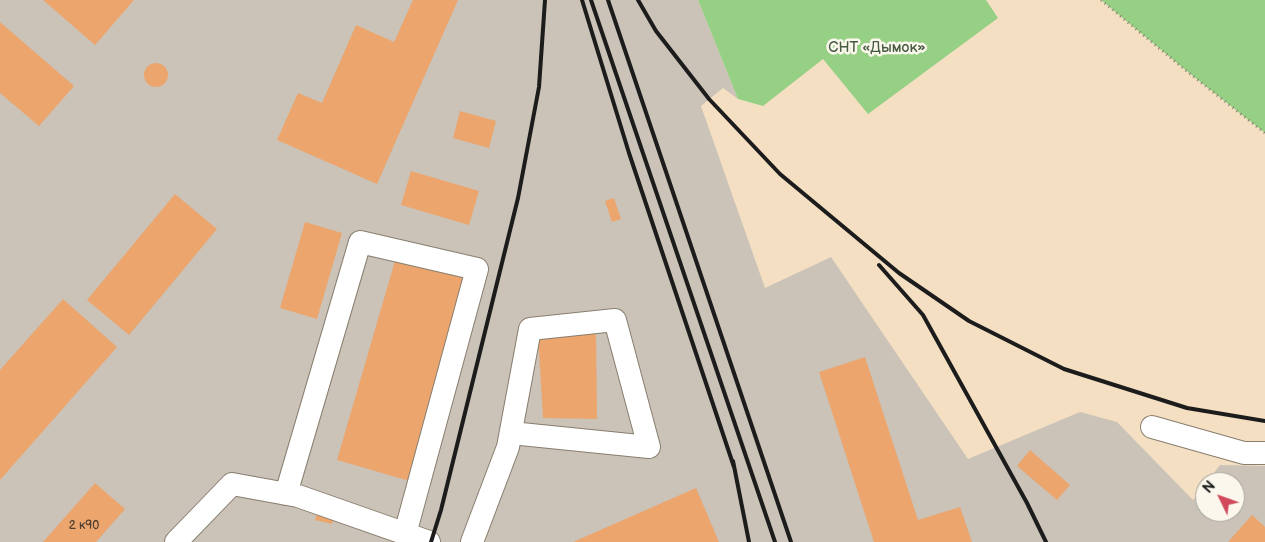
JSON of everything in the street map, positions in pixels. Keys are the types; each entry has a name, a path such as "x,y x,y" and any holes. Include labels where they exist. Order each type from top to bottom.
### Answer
{"street":[{"path":"286,494 360,242 477,269 405,534"},
{"path":"472,542 508,447 530,329 615,320 649,447 511,433"},
{"path":"1152,427 1244,453 1265,453"},
{"path":"176,542 232,484 298,496 429,542"}],"path":[{"path":"1101,0 1265,133"}],"shaded area":[{"path":"0,0 698,0 738,99 723,88 701,106 765,288 831,257 968,459 1080,412 1117,422 1193,500 1195,498 1195,522 1245,522 1245,472 1215,472 1220,465 1265,466 1265,542 0,542"}],"green space":[{"name":"СНТ «Дымок»","path":"698,0 986,0 998,18 868,114 823,59 763,106 738,99"},
{"path":"1101,0 1265,0 1265,133 1189,73"}],"building":[{"path":"43,0 134,0 95,45"},
{"path":"413,0 458,0 377,184 277,140 298,93 322,103 356,25 394,42"},
{"path":"0,22 74,86 39,126 0,93"},
{"path":"156,63 165,66 168,75 165,84 156,87 147,84 144,75 147,66"},
{"path":"460,111 496,121 489,148 453,138"},
{"path":"411,171 479,191 469,225 401,205"},
{"path":"175,194 217,229 129,335 87,300"},
{"path":"614,198 621,219 612,222 605,201"},
{"path":"305,222 342,233 317,319 280,308"},
{"path":"397,254 473,276 413,482 337,460"},
{"path":"63,299 117,347 0,480 0,370"},
{"path":"596,331 597,419 543,418 538,335"},
{"path":"865,357 918,520 960,507 972,542 874,542 819,372"},
{"path":"1030,450 1070,485 1057,500 1017,466"},
{"path":"95,483 125,509 96,542 43,542"},
{"path":"696,488 719,542 573,542"},
{"path":"318,508 335,513 332,524 315,520"},
{"path":"1252,515 1265,527 1265,542 1228,542"}],"railway":[{"path":"431,542 441,510 518,198 539,87 545,0"},
{"path":"582,0 629,153 734,467"},
{"path":"591,0 775,542"},
{"path":"608,0 791,542"},
{"path":"638,0 656,31 709,99 780,174 899,273 969,321 1064,369 1187,408 1265,421"},
{"path":"879,265 923,315 1027,503 1046,542"},
{"path":"733,461 749,542"}]}
